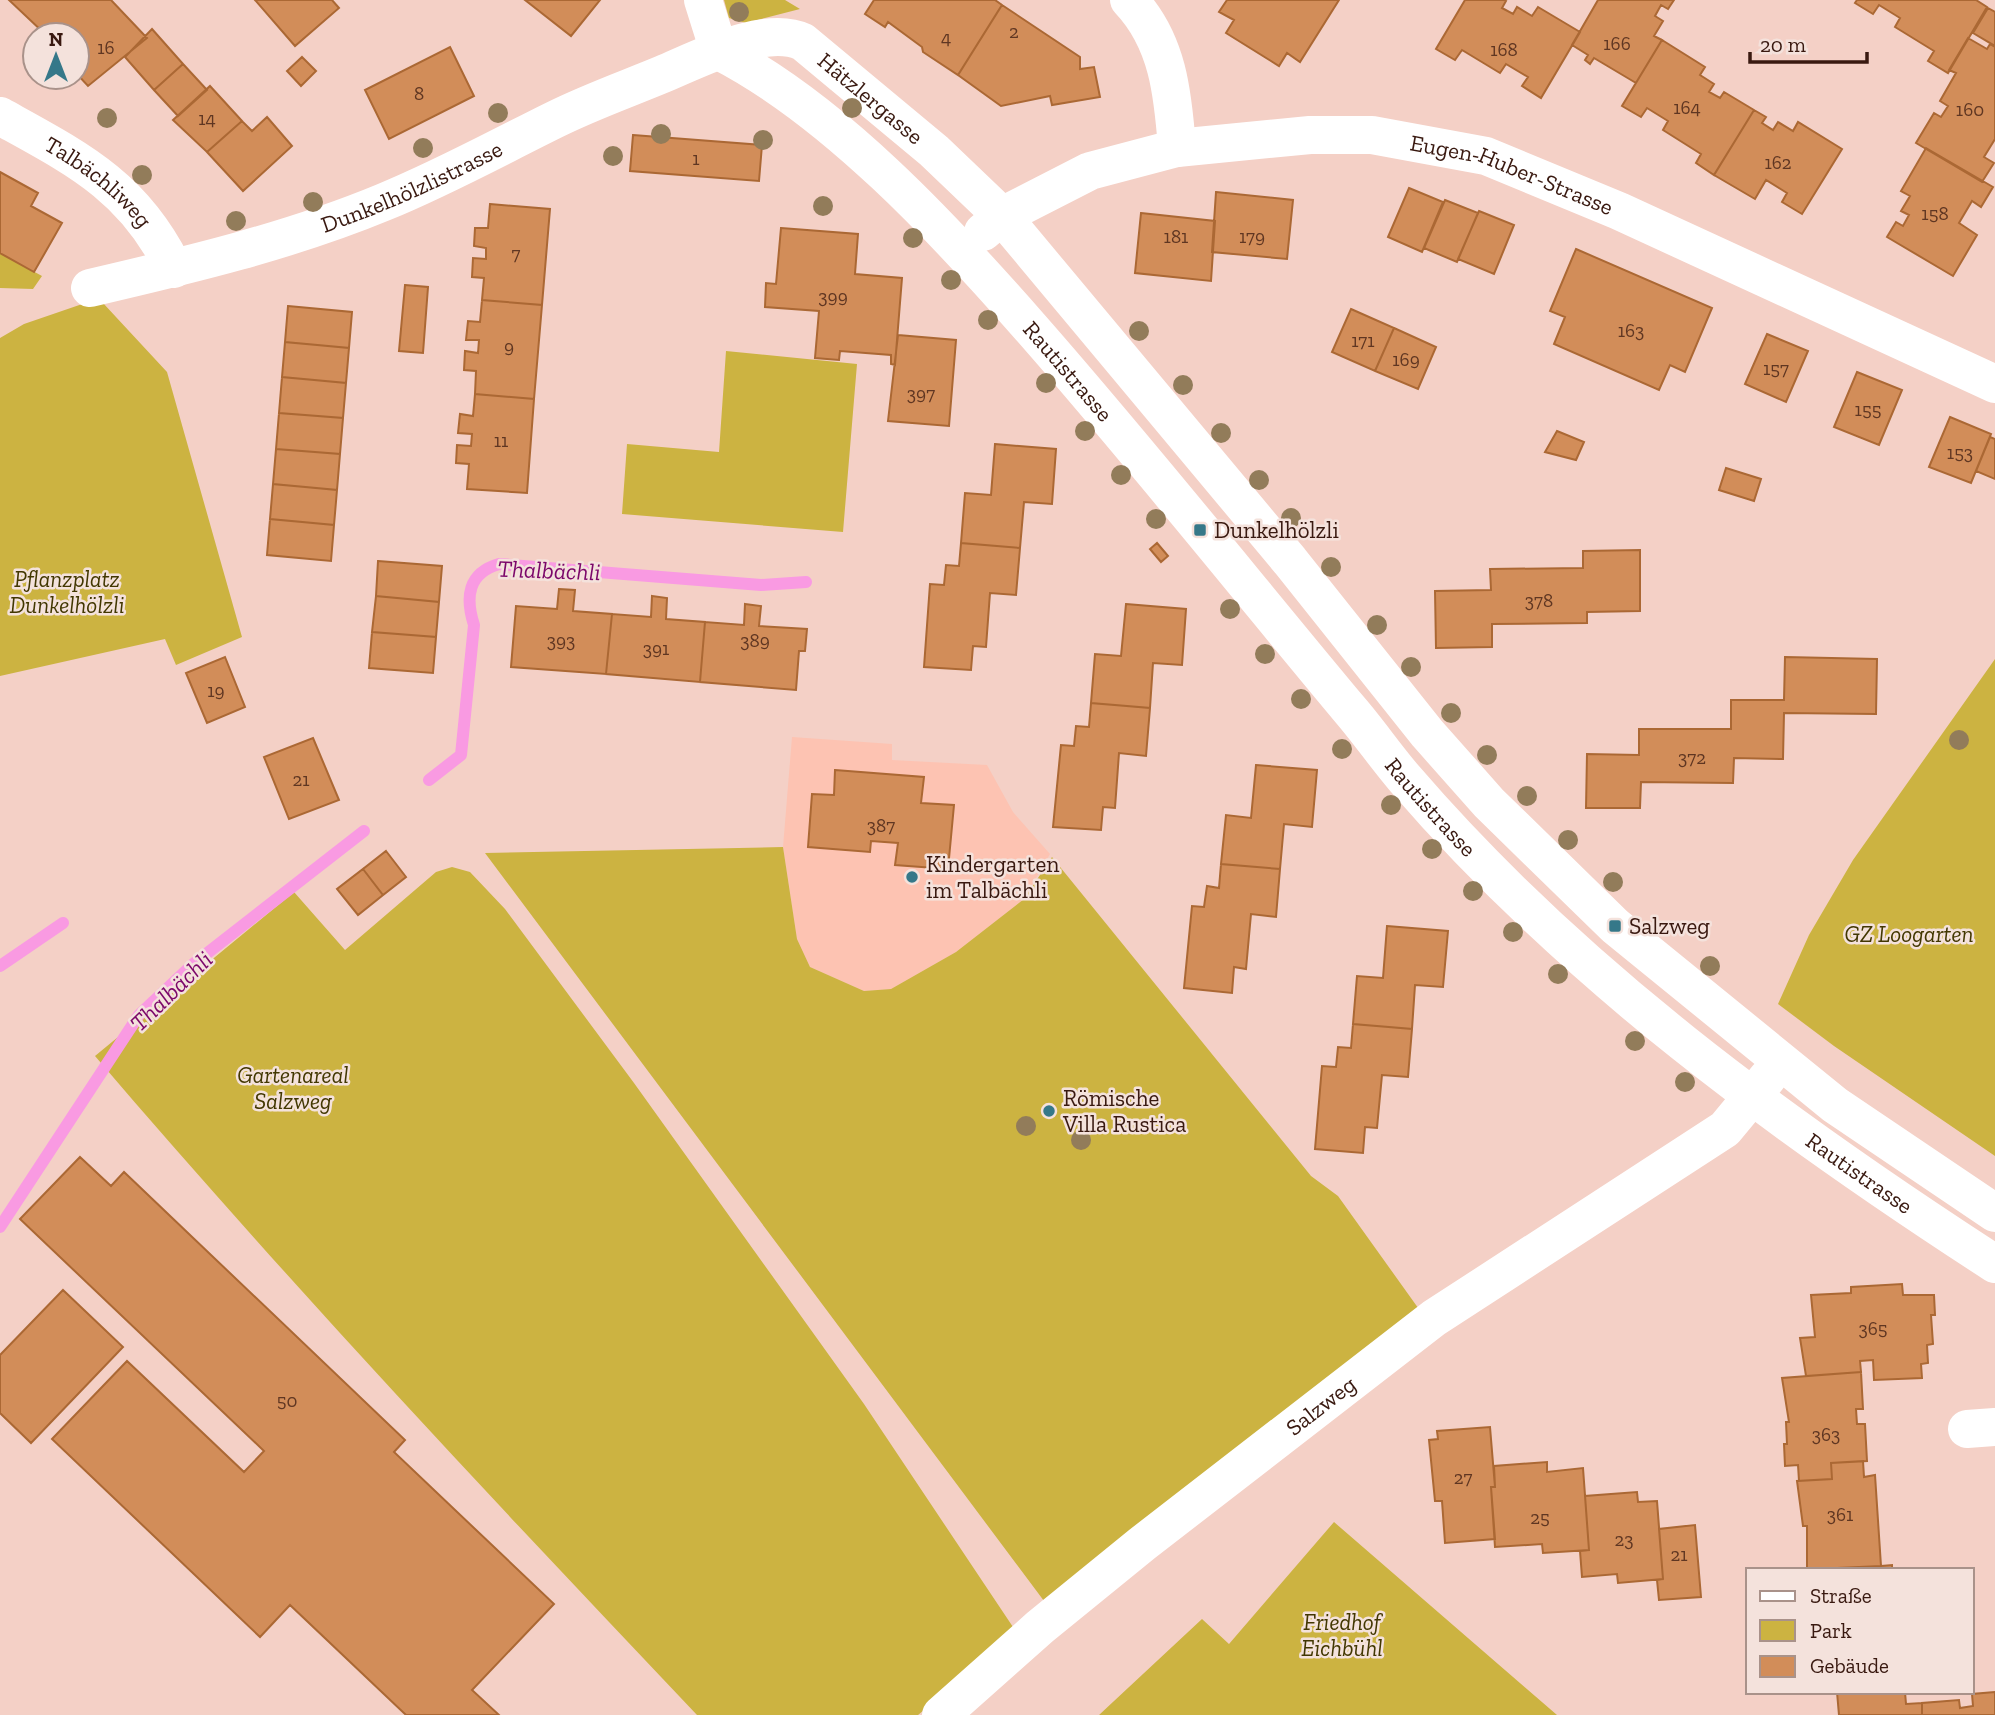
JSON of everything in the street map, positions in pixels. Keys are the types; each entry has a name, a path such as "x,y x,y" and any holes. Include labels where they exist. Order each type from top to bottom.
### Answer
{"street":[{"path":"703,0 719,51 763,73 888,180 961,249"},
{"path":"1129,0 1145,16 1164,57 1174,105 1177,148"},
{"name":"Hätzlergasse","path":"719,51 772,36 792,36 803,42 934,151 1002,216"},
{"name":"Dunkelhölzlistrasse","path":"90,288 229,254 383,203 559,117 719,51"},
{"name":"Talbächliweg","path":"0,116 73,156 114,186 158,235 174,268"},
{"name":"Eugen-Huber-Strasse","path":"961,249 1002,216 1090,171 1177,148 1310,135 1372,135 1486,156 1619,211 1995,384"},
{"name":"Rautistrasse","path":"1002,216 1290,561 1427,733 1489,803 1615,926 1835,1105 1995,1213"},
{"name":"Rautistrasse","path":"961,249 1141,456 1406,780 1541,922 1810,1142 1995,1264"},
{"name":"Salzweg","path":"942,1715 1040,1627 1142,1544 1434,1318 1725,1129 1781,1061"}],"shaded area":[{"name":"Kindergarten im Talbächli","path":"792,737 892,744 892,760 987,765 1013,812 1050,854 1024,899 956,952 891,989 864,991 810,967 797,939 783,847"}],"green space":[{"path":"724,0 785,0 800,9 746,23 729,18"},
{"path":"0,253 42,276 33,289 0,288"},
{"name":"Pflanzplatz Dunkelhölzli","path":"91,301 103,303 167,372 242,637 176,665 165,639 0,676 0,338 24,324"},
{"path":"726,351 857,364 843,532 622,514 627,444 719,452"},
{"name":"GZ Loogarten","path":"1995,659 1995,1156 1834,1046 1778,1004 1809,935 1853,860"},
{"path":"783,847 797,939 810,967 864,991 891,989 956,952 1024,899 1052,857 1311,1176 1338,1196 1421,1312 1047,1605 485,853"},
{"name":"Gartenareal Salzweg","path":"452,867 470,872 505,909 634,1083 864,1404 1017,1633 918,1715 697,1715 317,1307 95,1056 294,892 345,950 436,872"},
{"name":"Friedhof Eichbühl","path":"1334,1522 1557,1715 1099,1715 1202,1619 1229,1644"}],"building":[{"path":"9,0 111,0 147,38 91,84 91,21 31,21"},
{"path":"255,0 332,0 339,8 295,46"},
{"path":"525,0 600,0 571,36"},
{"path":"874,0 995,0 1002,5 958,75 923,52 922,47 888,22 885,27 865,14"},
{"path":"1227,0 1339,0 1300,62 1287,53 1279,66 1226,33 1234,20 1219,12"},
{"path":"1465,0 1504,0 1506,1 1502,8 1513,14 1517,7 1532,16 1538,7 1580,32 1541,98 1522,86 1528,77 1506,64 1500,73 1462,50 1455,60 1436,49"},
{"path":"1598,0 1674,0 1668,9 1661,5 1655,16 1663,21 1654,36 1662,40 1636,83 1594,58 1590,64 1585,60 1588,55 1572,45"},
{"path":"1857,0 1976,0 1987,7 1948,73 1928,61 1934,51 1895,27 1900,18 1879,5 1873,14 1855,3"},
{"path":"1002,5 1080,57 1080,69 1094,67 1100,97 1052,105 1050,96 1001,106 958,75"},
{"path":"1988,8 1995,12 1995,46 1973,33"},
{"path":"152,29 183,64 154,90 125,57"},
{"path":"1968,38 1987,49 1990,44 1995,47 1995,139 1984,157 1994,163 1982,182 1916,143 1934,113 1941,117 1948,106 1940,101 1956,73 1949,70"},
{"path":"1662,40 1705,67 1700,75 1714,84 1709,92 1720,98 1724,92 1754,110 1714,175 1696,163 1701,154 1663,130 1668,121 1647,108 1641,117 1622,106"},
{"path":"450,47 474,96 389,139 365,90"},
{"path":"302,57 316,71 301,86 287,71"},
{"path":"183,64 207,90 178,116 154,90"},
{"path":"210,86 242,121 207,152 173,120"},
{"path":"1754,110 1766,117 1762,123 1773,130 1778,122 1793,131 1798,122 1842,149 1802,214 1782,202 1787,193 1766,180 1755,199 1714,175"},
{"path":"267,117 292,146 243,191 207,152 242,121 252,131"},
{"path":"633,135 762,145 759,181 630,171"},
{"path":"1926,148 1993,187 1981,207 1972,201 1959,223 1977,235 1953,276 1887,237 1896,222 1903,226 1909,215 1901,211 1910,196 1901,191"},
{"path":"0,172 38,193 31,206 62,223 34,272 0,253"},
{"path":"1409,188 1443,202 1422,252 1388,237"},
{"path":"1216,192 1293,200 1287,259 1212,252"},
{"path":"1445,200 1478,213 1457,262 1424,248"},
{"path":"490,204 550,209 542,305 482,300 484,278 472,277 473,258 486,259 486,248 474,246 475,228 488,228"},
{"path":"1479,211 1514,225 1494,274 1458,259"},
{"path":"1141,213 1215,221 1211,281 1135,273"},
{"path":"781,228 858,234 855,274 902,278 895,365 891,364 891,355 840,351 839,360 815,358 819,311 765,307 766,283 776,284"},
{"path":"1576,249 1712,308 1685,372 1670,365 1659,390 1554,344 1565,317 1550,311"},
{"path":"405,285 428,287 423,353 399,351"},
{"path":"482,300 542,305 534,399 475,394 476,371 464,370 465,351 478,353 479,340 466,340 468,321 480,322"},
{"path":"288,306 352,312 349,348 285,342"},
{"path":"1351,309 1394,328 1375,371 1332,352"},
{"path":"1394,328 1436,347 1418,389 1375,371"},
{"path":"1767,334 1808,351 1786,402 1745,384"},
{"path":"898,335 956,340 949,426 888,421"},
{"path":"285,342 349,348 346,383 282,377"},
{"path":"1857,372 1902,390 1879,445 1834,427"},
{"path":"282,377 346,383 343,418 279,413"},
{"path":"475,394 534,399 527,493 467,489 469,464 456,463 457,445 471,446 472,434 458,433 460,414 473,416"},
{"path":"279,413 343,418 340,454 276,449"},
{"path":"1950,417 1991,434 1971,483 1929,467"},
{"path":"1557,431 1584,442 1576,460 1545,452"},
{"path":"1990,437 1995,439 1995,479 1976,471"},
{"path":"995,444 1056,449 1052,504 1024,502 1020,548 961,543 965,493 991,495"},
{"path":"276,449 340,454 337,490 273,484"},
{"path":"1726,468 1761,479 1754,501 1719,490"},
{"path":"273,484 337,490 334,525 270,519"},
{"path":"270,519 334,525 331,561 267,555"},
{"path":"961,543 1020,548 1016,595 990,593 986,647 973,646 971,670 924,667 930,584 944,585 946,565 959,566"},
{"path":"1157,543 1168,556 1161,562 1150,549"},
{"path":"1640,550 1640,611 1587,612 1587,623 1492,624 1492,647 1436,648 1435,591 1491,590 1490,569 1583,568 1583,551"},
{"path":"378,561 442,566 439,602 376,596"},
{"path":"559,589 575,590 573,611 612,614 606,674 511,667 516,606 557,609"},
{"path":"376,596 439,602 436,637 372,632"},
{"path":"652,596 667,598 666,619 705,622 700,682 606,674 612,614 651,617"},
{"path":"745,604 761,606 759,626 807,629 805,651 799,651 796,690 700,682 705,622 744,625"},
{"path":"1126,604 1186,609 1182,665 1153,663 1150,708 1091,703 1095,654 1121,656"},
{"path":"372,632 436,637 433,673 369,668"},
{"path":"225,657 245,707 207,723 186,673"},
{"path":"1785,657 1877,659 1876,714 1784,713 1783,759 1734,758 1733,783 1641,782 1640,808 1586,808 1587,754 1639,755 1639,729 1731,729 1731,700 1784,700"},
{"path":"1091,703 1150,708 1146,756 1119,753 1115,808 1103,807 1101,830 1053,827 1061,745 1074,746 1076,726 1089,727"},
{"path":"313,738 339,800 289,819 264,757"},
{"path":"1256,765 1317,770 1312,827 1284,824 1280,869 1221,864 1226,815 1251,818"},
{"path":"835,770 924,777 921,803 954,805 948,869 895,865 898,843 871,841 870,852 808,847 812,794 834,795"},
{"path":"386,851 406,877 383,895 363,869"},
{"path":"1221,864 1280,869 1276,917 1251,914 1246,969 1234,967 1232,993 1184,988 1192,906 1204,907 1207,886 1219,888"},
{"path":"363,869 383,895 358,915 337,889"},
{"path":"1387,926 1448,931 1443,987 1415,985 1412,1029 1353,1024 1357,976 1383,978"},
{"path":"1353,1024 1412,1029 1408,1077 1382,1075 1377,1128 1365,1127 1363,1153 1315,1149 1322,1066 1336,1067 1338,1047 1351,1048"},
{"path":"80,1157 111,1186 124,1172 405,1440 394,1452 554,1604 472,1690 499,1715 406,1715 290,1605 260,1637 52,1439 127,1361 244,1472 264,1451 20,1219"},
{"path":"1902,1284 1903,1295 1934,1295 1935,1315 1931,1315 1933,1344 1927,1345 1928,1363 1921,1364 1922,1378 1874,1380 1873,1360 1860,1361 1861,1372 1806,1376 1800,1338 1815,1337 1811,1295 1851,1293 1851,1287"},
{"path":"63,1290 123,1347 31,1443 0,1413 0,1355"},
{"path":"1861,1372 1863,1409 1856,1409 1857,1424 1865,1424 1867,1461 1831,1463 1832,1479 1799,1481 1798,1465 1785,1466 1786,1422 1789,1422 1782,1378"},
{"path":"1490,1427 1495,1487 1491,1487 1495,1539 1445,1543 1442,1501 1435,1501 1429,1440 1438,1439 1437,1431"},
{"path":"1863,1461 1864,1477 1875,1475 1881,1566 1807,1568 1807,1526 1803,1526 1797,1481 1832,1479 1831,1463"},
{"path":"1547,1462 1547,1472 1583,1468 1589,1550 1543,1553 1542,1544 1495,1547 1491,1487 1495,1487 1494,1466"},
{"path":"1637,1492 1638,1502 1657,1501 1663,1579 1618,1583 1617,1574 1582,1577 1580,1551 1589,1550 1585,1496"},
{"path":"1695,1525 1701,1597 1659,1600 1657,1580 1663,1579 1659,1529"},
{"path":"1892,1565 1892,1568 1837,1568"},
{"path":"1995,1692 1995,1715 1922,1715 1922,1703 1959,1700 1960,1708 1973,1706 1974,1694"},
{"path":"1837,1694 1905,1694 1906,1704 1922,1703 1922,1715 1839,1715"}],"waterway":[{"name":"Thalbächli","path":"429,780 461,755 474,625 470,596 475,580 489,568 499,564 761,585 806,582"},
{"name":"Thalbächli","path":"0,1227 139,1015 192,965 364,831"},
{"name":"Thalbächli","path":"0,966 63,923"}],"place":[{"name":"Dunkelhölzli","path":"1200,530"},
{"name":"Kindergarten im Talbächli","path":"912,877"},
{"name":"Salzweg","path":"1615,926"},
{"name":"Römische Villa Rustica","path":"1049,1111"}]}
